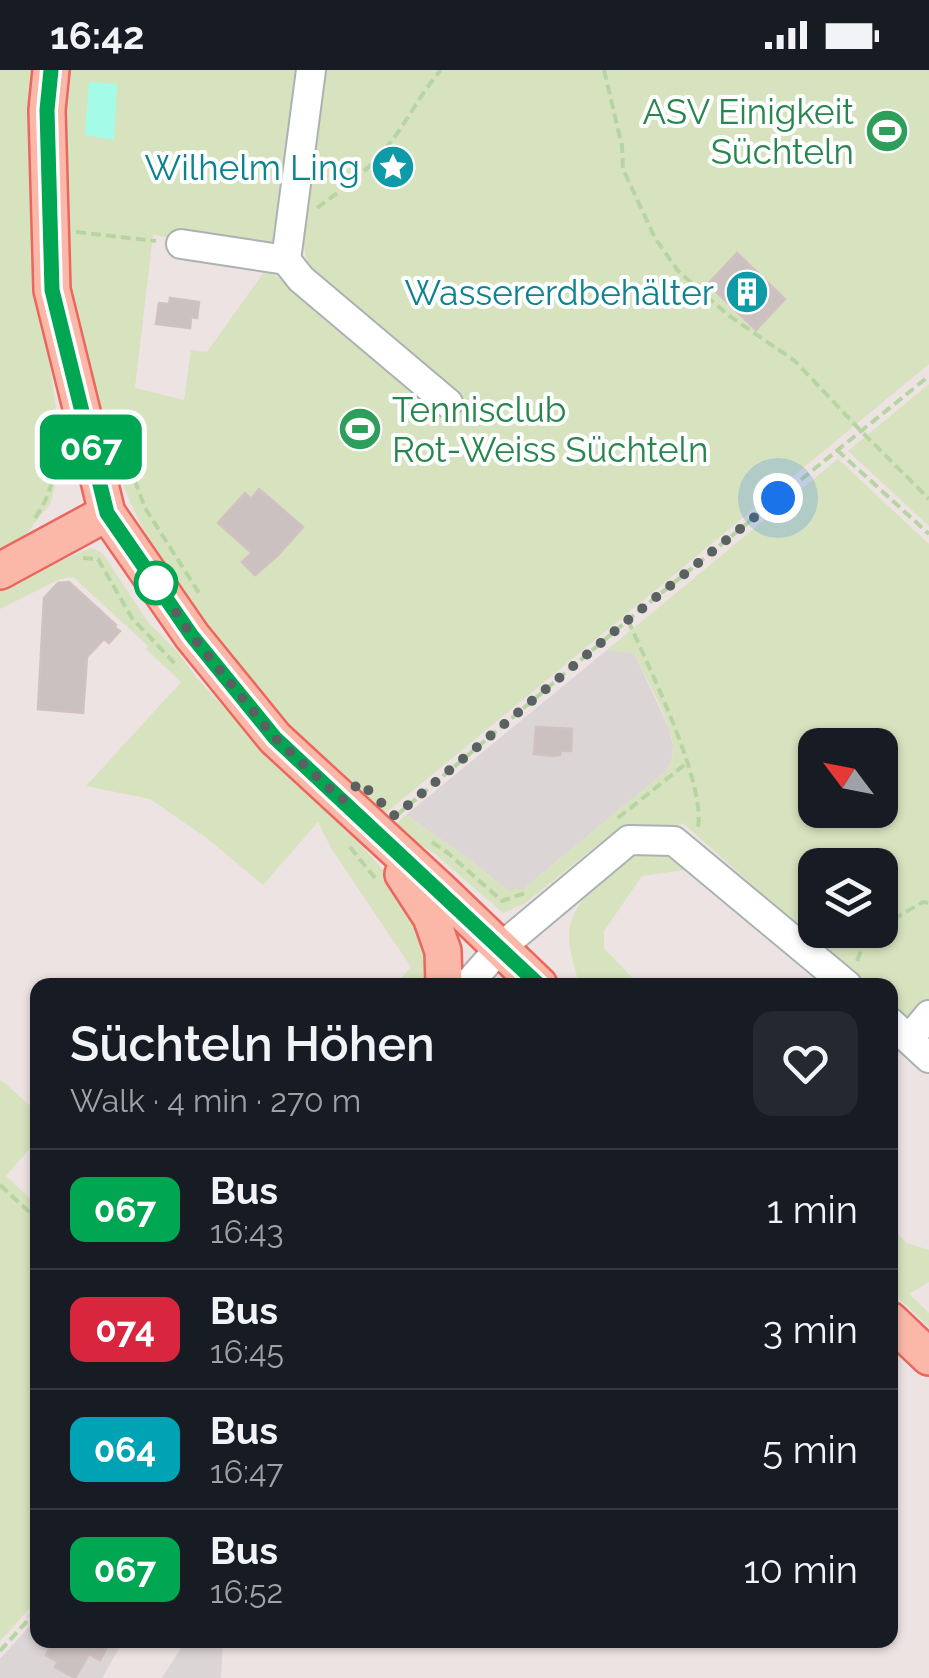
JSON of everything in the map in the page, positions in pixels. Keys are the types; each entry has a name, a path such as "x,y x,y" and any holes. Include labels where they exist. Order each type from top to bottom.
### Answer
{"main road":[{"path":"51,70 47,110 52,290 107,513 192,636 275,738 385,824 532,978"},
{"path":"0,571 107,513"},
{"path":"385,824 431,917 443,951 444,978"},
{"path":"898,1328 929,1357"}],"street":[{"path":"312,70 286,260 300,279 448,402"},
{"path":"181,244 286,260"},
{"path":"473,978 500,948 629,840 674,840 839,978"},
{"path":"909,1040 929,1015"}],"path":[{"path":"317,208 343,190 386,148 441,70"},
{"path":"604,70 622,146 623,168 654,238 678,271 704,296 795,361 929,499"},
{"path":"71,231 181,244"},
{"path":"385,824 929,376"},
{"path":"26,527 38,515 53,482 57,446 54,419"},
{"path":"120,439 145,508 206,604"},
{"path":"837,450 929,534"},
{"path":"80,558 98,559 132,618 190,679"},
{"path":"628,620 688,762 701,820 690,852"},
{"path":"421,834 448,852 502,901"},
{"path":"898,916 923,902 929,903"},
{"path":"848,978 862,948"},
{"path":"0,1185 30,1213"},
{"path":"0,1651 30,1618"}],"shaded area":[{"path":"0,70 41,70 36,264 59,430 58,472 51,502 28,532 0,554"},
{"path":"64,70 305,70 277,244 264,251 153,235 135,388 184,400 191,350 207,352 266,269 301,293 308,267 302,235 318,70 929,70 929,364 382,816 238,671 159,561 103,438 81,367 62,243"},
{"path":"89,82 117,84 114,140 85,135"},
{"path":"929,384 929,526 848,451"},
{"path":"838,459 929,544 929,1045 898,1016 898,978 856,978 823,948 898,948 898,848 798,848 798,926 683,823 672,829 639,825 605,839 524,904 503,913 434,853 393,826 406,815 510,892 515,888 522,890 666,771 673,747 657,700 634,653 607,650"},
{"path":"91,548 101,552 148,622 195,676 333,814 411,901 422,918 433,978 401,978 411,967 331,848 318,822 263,885 208,839 150,799 86,786 181,682 73,577 60,579 0,609 0,586"},
{"path":"607,650 634,653 669,728 672,759 666,771 522,890 510,892 406,815"},
{"path":"644,853 674,853 686,862 683,870 642,876 604,931 604,948 632,978 577,978 569,937 575,913 588,892 615,864"},
{"path":"0,1079 30,1106 30,1148 6,1176 30,1198 30,1608 0,1641"},
{"path":"898,1235 907,1243 929,1250 929,1282 909,1294 929,1313 929,1327 898,1298"},
{"path":"30,1626 30,1648 119,1648 102,1678 0,1678 0,1659"},
{"path":"181,1648 223,1648 221,1678 162,1678"}],"building":[{"name":"Wassererdbehälter","path":"737,253 785,299 756,330 708,284"},
{"path":"170,298 199,302 197,318 191,317 190,328 156,324 159,303 169,304"},
{"path":"259,489 303,527 255,575 242,562 252,553 218,523 245,493 251,499"},
{"path":"69,582 120,631 109,643 104,639 87,657 83,713 38,709 44,598 58,583"},
{"path":"536,727 572,729 571,751 560,751 560,755 554,756 534,754"},
{"path":"50,1648 107,1648 100,1660 89,1654 75,1678 55,1667 58,1662 46,1655"}],"bus line":[{"name":"067","path":"51,70 47,110 52,290 107,513 192,636 275,738 532,978"}],"place":[{"name":"ASV Einigkeit Süchteln","path":"887,131"},
{"name":"Wilhelm Ling","path":"393,167"},
{"name":"Wassererdbehälter","path":"747,292"},
{"name":"Tennisclub Rot-Weiss Süchteln","path":"360,429"}],"route":[{"path":"156,583 192,636 275,738 342,800 360,782 395,816 778,498"}]}
